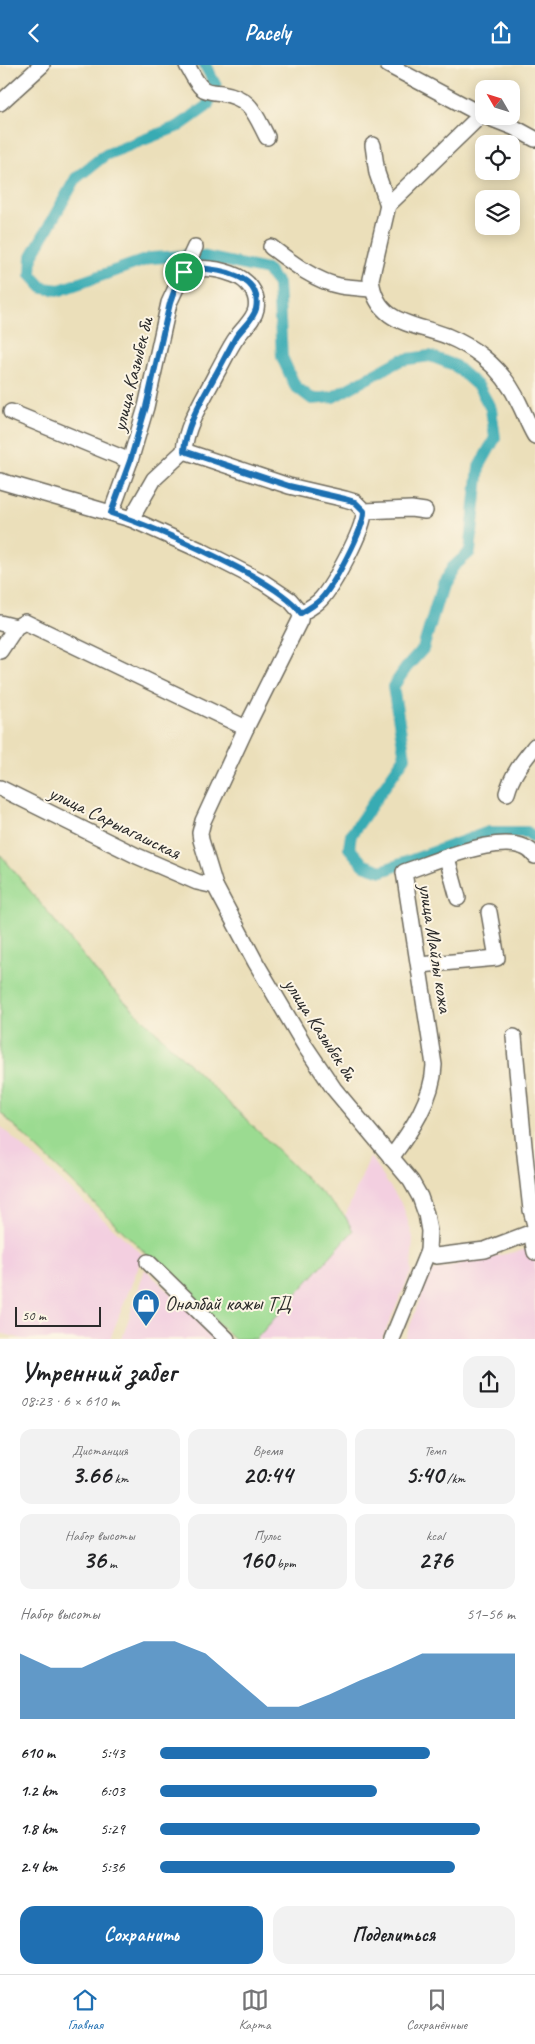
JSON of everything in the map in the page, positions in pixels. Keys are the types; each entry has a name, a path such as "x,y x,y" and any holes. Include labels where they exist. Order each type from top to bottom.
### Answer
{"street":[{"path":"0,103 42,65"},
{"path":"187,65 200,87 205,91 234,95 246,101 267,137"},
{"path":"388,65 475,112"},
{"path":"388,205 475,123"},
{"path":"508,125 535,139"},
{"path":"373,145 377,173 388,205 371,279 372,289 387,313 397,320 447,336 466,345 483,357 508,385 535,436"},
{"name":"улица Казыбек би","path":"111,513 130,461 146,407 170,303 177,283 195,247"},
{"path":"271,247 296,265 329,283 339,286 372,289"},
{"path":"131,519 154,479 184,451 192,421 237,336 252,317 256,305 255,294 248,283 238,276 213,269 186,267"},
{"path":"11,412 130,461"},
{"path":"184,451 289,486 355,502 364,511"},
{"path":"0,481 131,519 200,549 264,582 290,600 301,613 321,599 338,573 362,525 364,511"},
{"path":"364,511 377,509 425,511"},
{"name":"улица Казыбек би","path":"301,613 300,620 246,728 203,821 200,833 215,886 256,963 305,1046 334,1089 411,1181 420,1197 429,1231 428,1251 392,1339"},
{"path":"0,623 16,627"},
{"path":"0,651 16,627 25,623 246,728"},
{"path":"507,793 510,780 535,746"},
{"name":"улица Сарыагашская","path":"0,788 137,856 197,882 215,886"},
{"name":"улица Майлы кожа","path":"391,1158 416,1120 433,1077 434,1065 404,871 471,850 504,843 519,844 535,856"},
{"path":"447,858 458,898"},
{"path":"420,965 497,958 489,912"},
{"path":"514,1037 531,1210 535,1225"},
{"path":"428,1251 436,1256 485,1250 535,1231"},
{"path":"535,1235 533,1242 535,1252"},
{"path":"148,1262 227,1339"}],"shaded area":[{"path":"0,1126 143,1255 110,1339 23,1339 0,1333"},
{"path":"370,1157 403,1206 413,1237 411,1272 382,1339 256,1339 353,1231 345,1216"},
{"path":"535,1248 535,1339 405,1339 430,1272 469,1261"},
{"path":"145,1269 218,1339 122,1339"}],"green space":[{"path":"0,854 104,981 345,1216 353,1231 256,1339 234,1339 0,1112"}],"waterway":[{"path":"205,65 216,86 207,106 179,126 105,155 76,178 32,256 31,275 43,288 60,290 151,258 197,255 267,270 278,284 282,357 295,386 312,399 333,397 401,360 430,356 454,365 479,387 491,409 495,438 479,467 470,552 453,567 442,585 423,649 406,668 393,687 405,757 351,835 349,848 364,865 382,871 489,832 527,832 535,838"}],"place":[{"name":"Оналбай кажы ТД","path":"146,1327"}],"route":[{"path":"195,268 213,269 238,276 248,283 255,294 256,311 237,336 201,403 192,421 184,451 289,486 355,502 364,511 362,525 338,573 321,599 301,613 290,600 264,582 200,549 131,519 111,513 130,461 146,407 170,303 177,283 184,272 195,268"}]}
